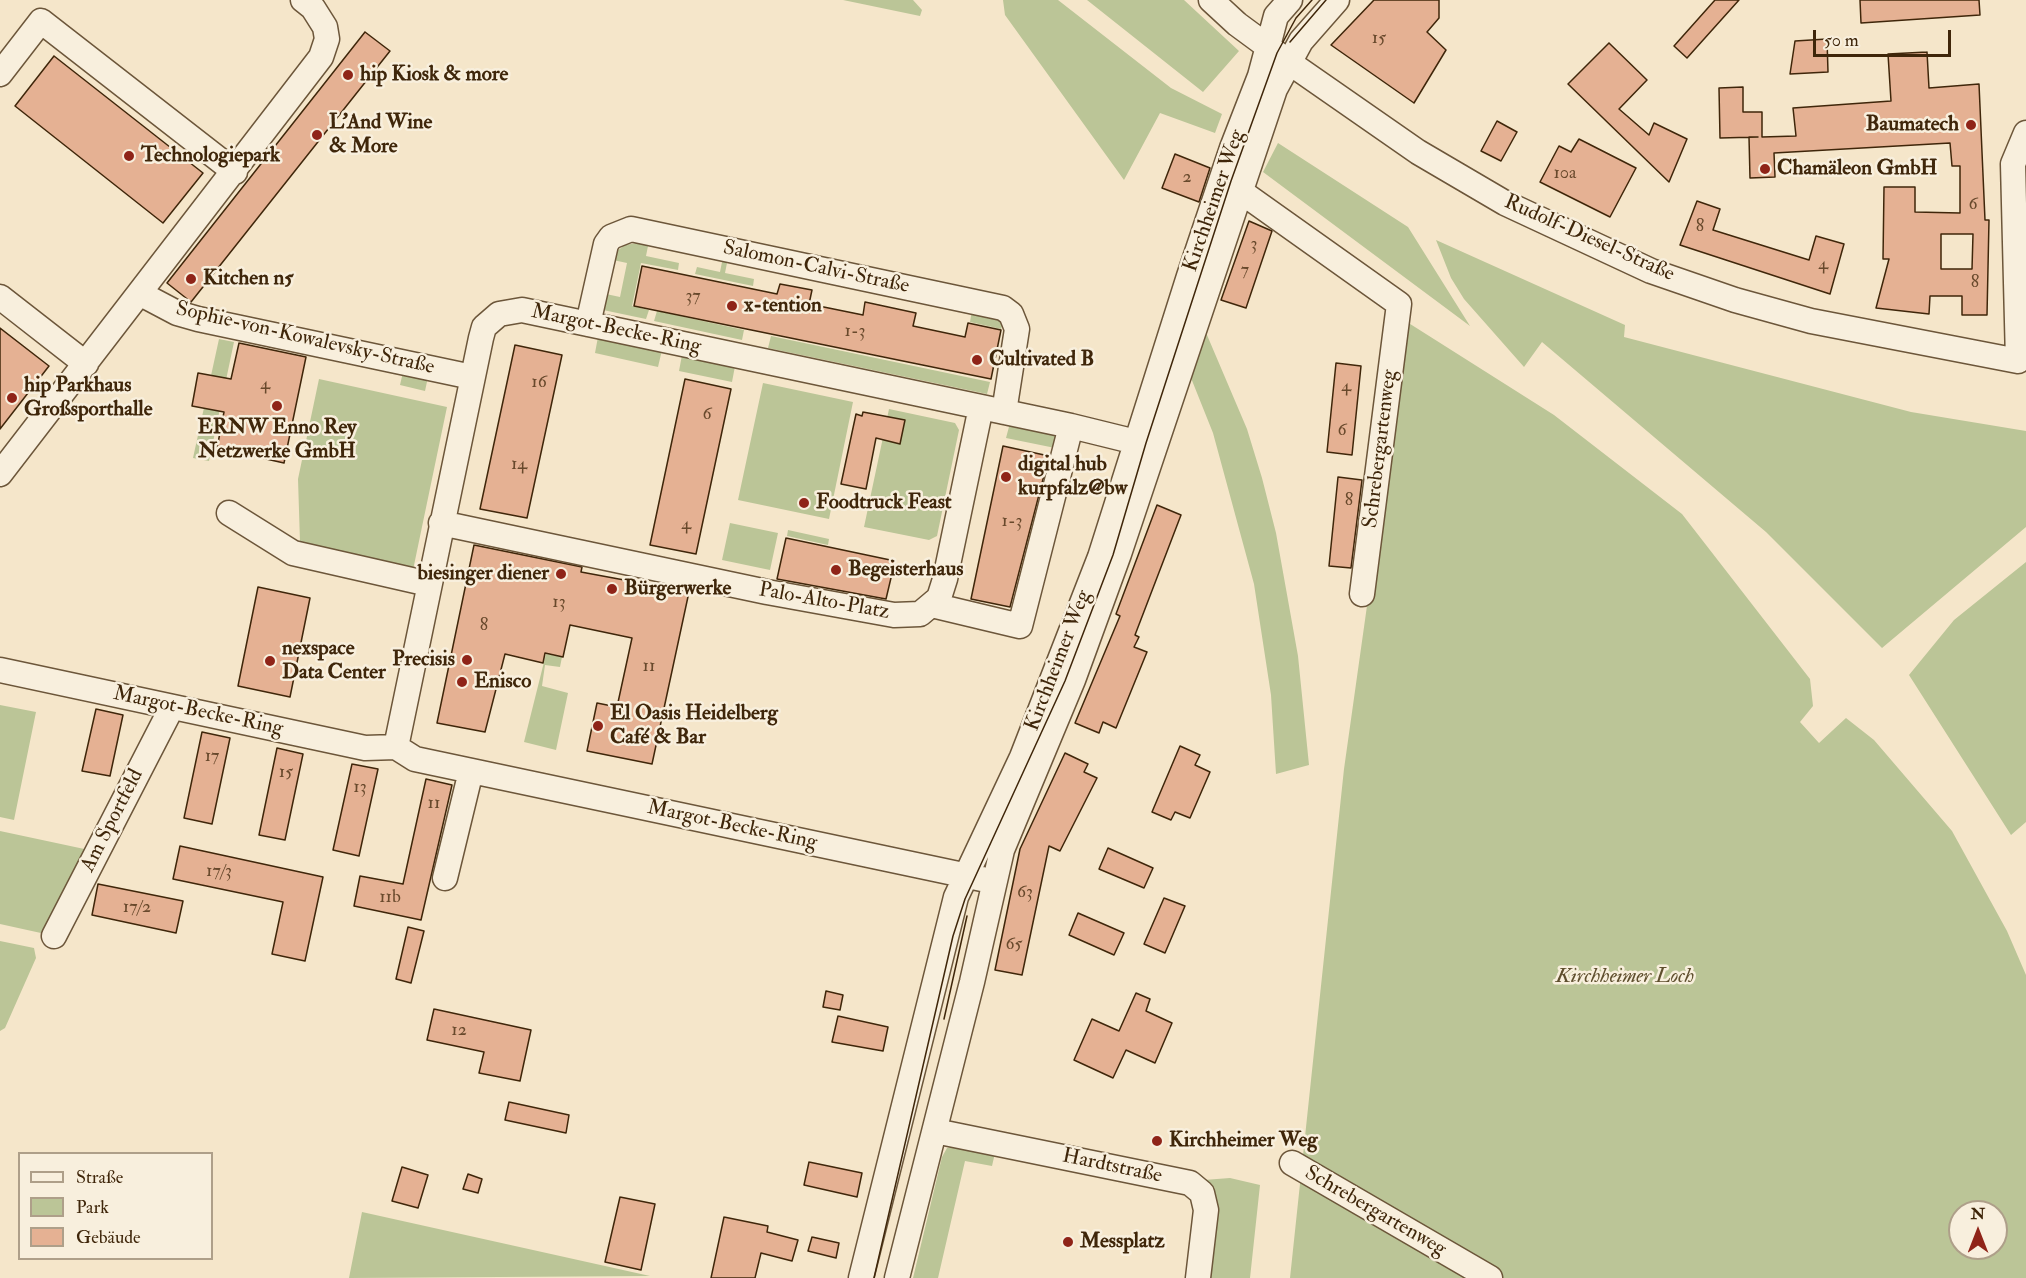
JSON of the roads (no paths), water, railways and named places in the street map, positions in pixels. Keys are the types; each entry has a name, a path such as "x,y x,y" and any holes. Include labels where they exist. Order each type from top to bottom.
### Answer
{"street":[{"path":"0,474 236,172 321,57 325,48 325,27 322,18 303,0"},
{"name":"Rudolf-Diesel-Straße","path":"1211,0 1237,24 1290,63 1418,152 1505,203 1651,271 1735,300 1811,321 2018,361 2013,164 2026,133"},
{"name":"Kirchheimer Weg","path":"861,1278 956,897 1022,757 1100,557 1225,169 1260,76 1276,16 1290,0"},
{"name":"Kirchheimer Weg","path":"897,1278 972,982 1002,850 1072,680 1115,565 1275,89 1301,41 1337,0"},
{"path":"0,74 41,21 236,172"},
{"name":"Kirchheimer Weg","path":"1240,191 1399,304"},
{"name":"Salomon-Calvi-Straße","path":"588,324 606,244 611,237 620,232 631,229 641,231 1003,308 1011,315 1017,329 992,409"},
{"name":"Sophie-von-Kowalevsky-Straße","path":"141,294 177,313 198,319 472,377"},
{"path":"0,297 86,364"},
{"name":"Schrebergartenweg","path":"1362,594 1399,304"},
{"name":"Margot-Becke-Ring","path":"396,747 472,377 484,327 499,314 522,310 992,409 1136,442"},
{"path":"932,605 939,598 945,579 992,409"},
{"path":"932,605 1020,626 1071,426"},
{"path":"229,513 292,554 429,584"},
{"name":"Palo-Alto-Platz","path":"441,523 767,592 883,613 910,616 920,614 932,605"},
{"name":"Margot-Becke-Ring","path":"0,670 365,748 396,747 415,759 993,882"},
{"name":"Am Sportfeld","path":"54,936 172,706"},
{"path":"445,878 471,771"},
{"name":"Hardtstraße","path":"935,1131 1190,1183 1202,1194 1206,1210 1198,1278"},
{"name":"Schrebergartenweg","path":"1292,1163 1490,1278"}],"tram line":[{"path":"874,1278 953,936 965,899 1065,681 1113,555 1146,443 1231,181 1277,53 1296,18 1312,0"},
{"path":"1290,42 1326,0"},
{"path":"944,1019 967,916"}],"place":[{"name":"hip Kiosk & more","path":"348,75"},
{"name":"Baumatech","path":"1971,125"},
{"name":"L'And Wine & More","path":"317,135"},
{"name":"Technologiepark","path":"129,156"},
{"name":"Chamäleon GmbH","path":"1765,169"},
{"name":"Kitchen n5","path":"191,279"},
{"name":"x-tention","path":"732,306"},
{"name":"Cultivated B","path":"977,360"},
{"name":"hip Parkhaus Großsporthalle","path":"12,398"},
{"name":"ERNW Enno Rey Netzwerke GmbH","path":"277,406"},
{"name":"digital hub kurpfalz@bw","path":"1006,477"},
{"name":"Foodtruck Feast","path":"804,503"},
{"name":"Begeisterhaus","path":"836,570"},
{"name":"biesinger diener","path":"561,574"},
{"name":"Bürgerwerke","path":"612,589"},
{"name":"Precisis","path":"467,660"},
{"name":"nexspace Data Center","path":"270,661"},
{"name":"Enisco","path":"462,682"},
{"name":"El Oasis Heidelberg Café & Bar","path":"598,726"},
{"name":"Kirchheimer Weg","path":"1157,1141"},
{"name":"Messplatz","path":"1068,1242"}],"park label":[{"name":"Kirchheimer Loch","path":"1625,977"}]}
